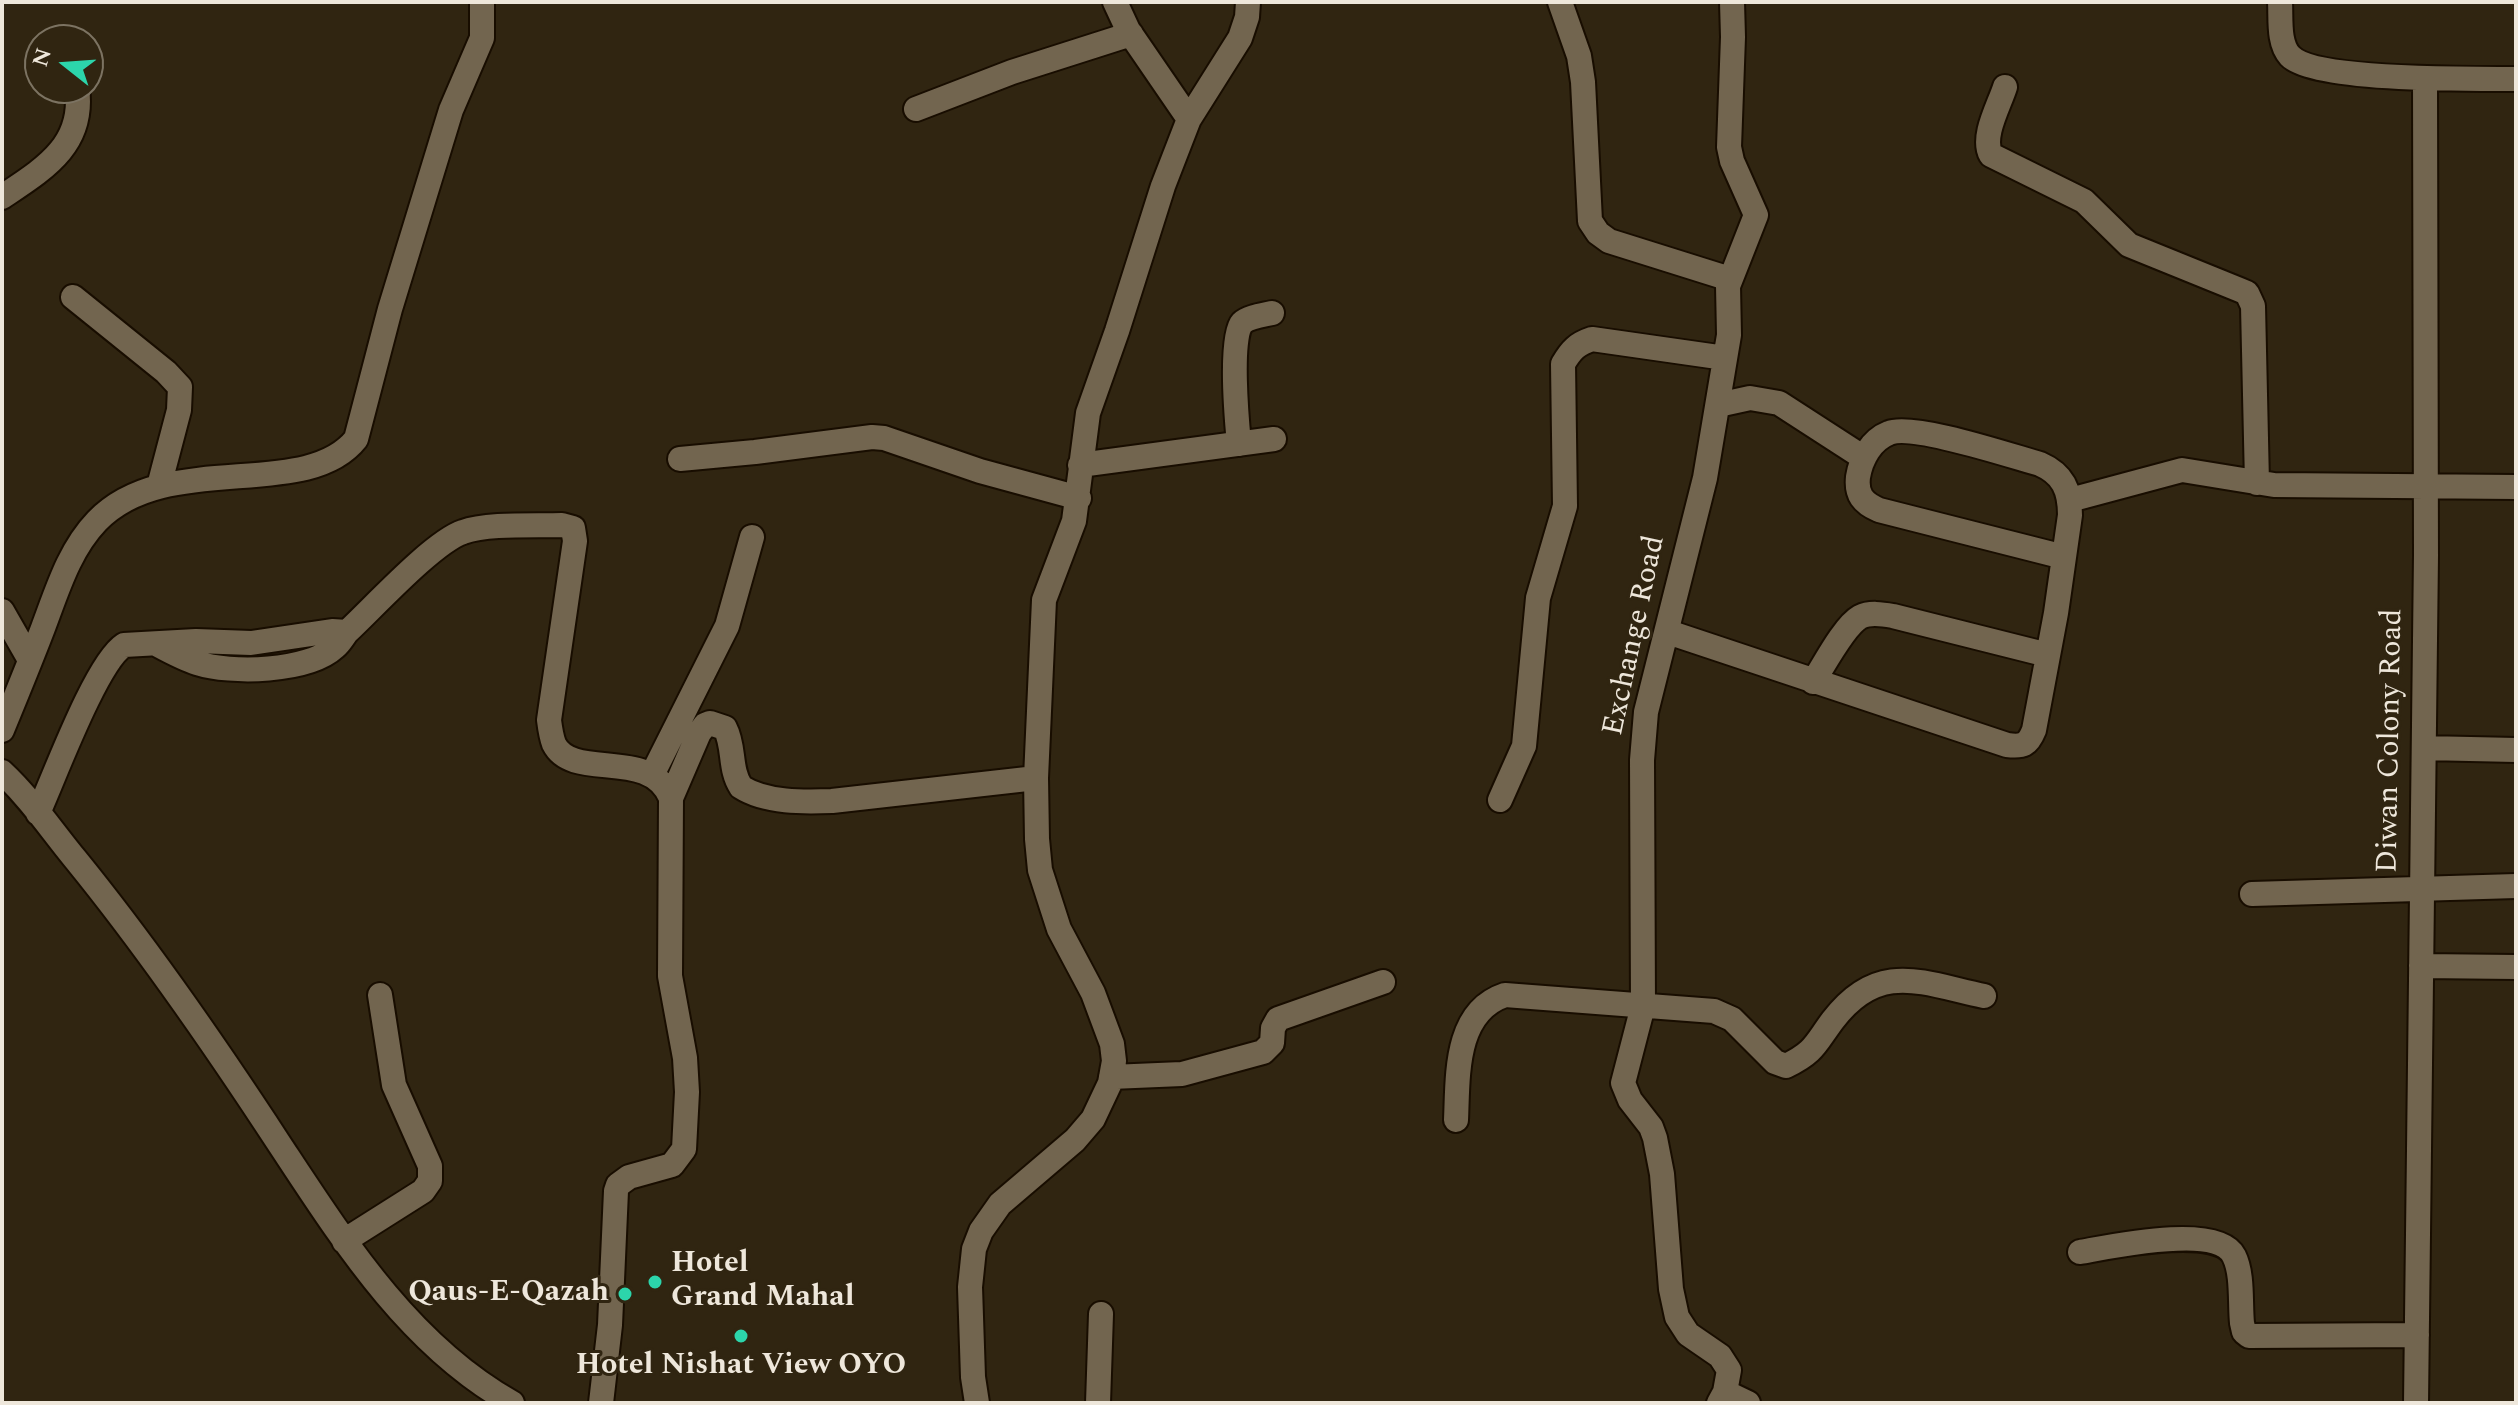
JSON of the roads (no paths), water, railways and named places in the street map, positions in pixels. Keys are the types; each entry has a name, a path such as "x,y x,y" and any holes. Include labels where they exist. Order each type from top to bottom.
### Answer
{"street":[{"path":"2,730 69,562 98,520 118,503 159,486 316,466 346,452 356,439 390,309 451,110 482,38 482,2"},
{"path":"1115,2 1131,34 1189,119"},
{"path":"977,1403 973,1377 970,1270 981,1231 1000,1204 1075,1140 1093,1119 1111,1077 1114,1061 1112,1044 1093,993 1059,929 1047,899 1037,839 1036,778 1044,600 1074,521 1088,413 1163,186 1189,119 1240,38 1248,2"},
{"path":"1560,2 1579,56 1583,82 1590,221 1598,233 1609,241 1730,279"},
{"name":"Exchange Road","path":"1722,1397 1729,1370 1725,1361 1688,1334 1677,1317 1671,1289 1662,1174 1655,1138 1651,1127 1630,1100 1623,1083 1643,1006 1644,734 1650,694 1705,478 1729,335 1727,296 1730,279 1756,215 1729,147 1732,2"},
{"path":"2280,2 2284,47 2299,63 2311,68 2425,79 2516,79"},
{"path":"916,109 1012,72 1131,34"},
{"name":"Diwan Colony Road","path":"2416,1403 2424,748 2425,79"},
{"path":"2005,87 1989,136 1988,151 1991,155 2084,201 2129,245 2240,290 2250,298 2253,306 2257,483"},
{"path":"2,197 42,170 62,149 79,115 78,104"},
{"path":"73,297 166,372 180,387 179,410 159,486"},
{"path":"1239,444 1235,377 1239,328 1246,320 1272,313"},
{"path":"1500,800 1524,746 1538,598 1565,506 1563,364 1579,343 1592,339 1725,358"},
{"path":"1718,405 1750,398 1779,403 1864,458"},
{"path":"1668,632 2007,745 2022,746 2029,743 2034,730 2048,655 2064,557 2070,500 2065,485 2052,469 1915,431 1890,433 1879,439 1864,458 1858,483 1865,504 2064,557"},
{"path":"680,459 856,438 884,438 980,471 1079,498"},
{"path":"1080,465 1274,439"},
{"path":"2070,500 2182,470 2257,483 2516,487"},
{"path":"38,813 107,662 119,648 129,643 158,645 198,663 250,670 288,665 319,656 335,647 434,550 462,532 562,525 573,528 575,541 549,720 551,735 555,746 572,760 652,775 666,785 671,798 670,976 685,1058 685,1139 680,1158 672,1165 629,1177 618,1185 610,1325 601,1403"},
{"path":"652,775 727,626 752,537"},
{"path":"2,611 30,660"},
{"path":"1813,682 1849,628 1858,618 1868,614 1893,616 2048,655"},
{"path":"671,798 699,733 710,723 725,728 729,735 733,769 741,787 762,796 832,801 1036,778"},
{"path":"2424,748 2516,750"},
{"path":"2,772 126,920 344,1241 417,1330 446,1357 512,1403"},
{"path":"2252,894 2516,886"},
{"path":"2421,966 2516,967"},
{"path":"1456,1120 1458,1057 1464,1038 1476,1019 1496,998 1513,995 1574,1002 1703,1009 1732,1019 1775,1062 1786,1066 1809,1054 1842,1009 1874,984 1902,980 1984,996"},
{"path":"1111,1077 1182,1074 1263,1052 1272,1043 1273,1028 1278,1019 1383,982"},
{"path":"344,1241 423,1191 430,1181 430,1166 394,1085 380,995"},
{"path":"2080,1252 2179,1238 2211,1242 2227,1248 2237,1265 2242,1323 2244,1332 2249,1336 2417,1335"},
{"path":"1098,1403 1101,1314"},
{"path":"1722,1397 1748,1403"}],"place":[{"name":"Hotel Grand Mahal","path":"655,1282"},
{"name":"Qaus-E-Qazah","path":"625,1294"},
{"name":"Hotel Nishat View OYO","path":"741,1336"}]}
